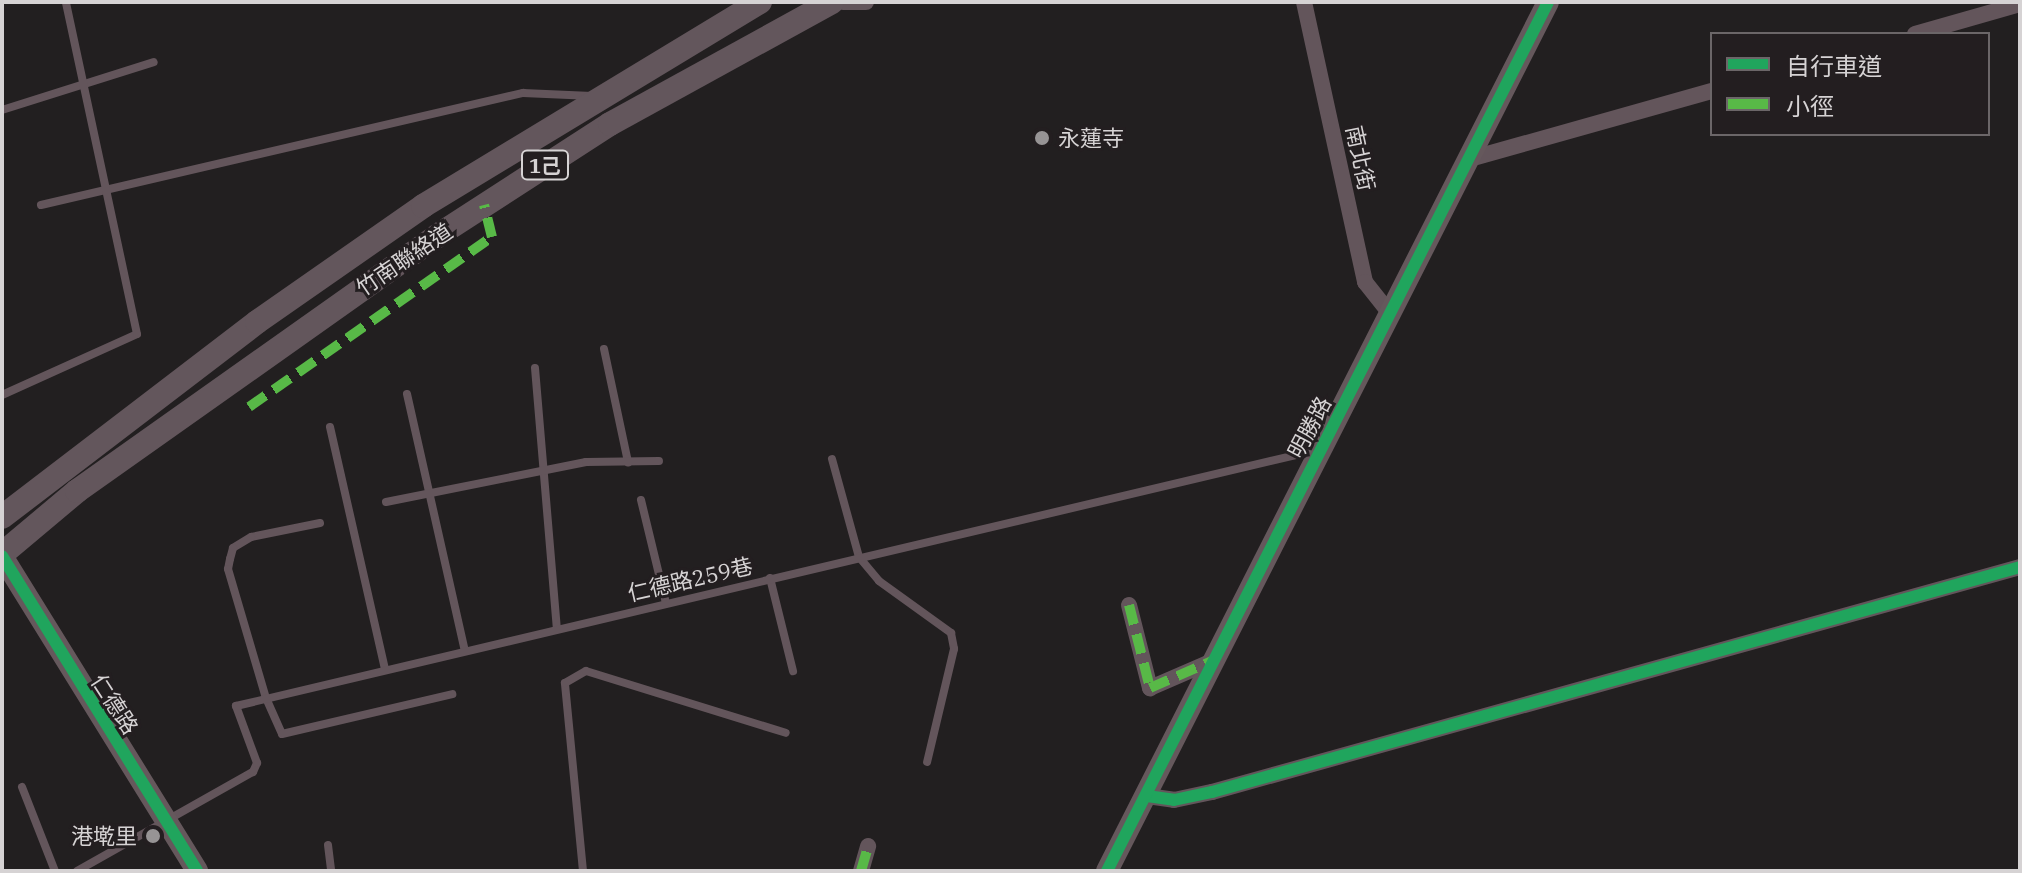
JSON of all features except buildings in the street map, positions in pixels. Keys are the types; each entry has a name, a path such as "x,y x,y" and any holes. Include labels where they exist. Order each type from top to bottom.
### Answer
{"main road":[{"name":"竹南聯絡道","path":"2,517 257,322 423,206 597,97 760,2"},
{"name":"竹南聯絡道","path":"2,555 77,491 272,350 610,124 832,2"}],"street":[{"path":"843,2 866,2"},
{"name":"南北街","path":"1304,2 1365,282 1392,316"},
{"name":"明勝路","path":"1107,871 1218,659 1317,450 1392,316 1466,160 1548,2"},
{"path":"1922,32 2020,4"},
{"path":"1466,160 1710,92"},
{"name":"仁德路","path":"2,555 197,871"},
{"path":"1147,796 1174,800 1212,792 2020,567"},
{"path":"1129,605 1150,688 1218,659"},
{"path":"861,871 868,846"}],"lane":[{"path":"2,395 137,334 66,2"},
{"path":"2,110 81,81 154,62"},
{"path":"41,205 107,187 523,93 597,97 610,124"},
{"path":"604,349 628,462"},
{"path":"535,368 557,629"},
{"path":"407,394 465,651"},
{"path":"330,427 385,670"},
{"name":"仁德路259巷","path":"167,820 253,772 257,763 236,706 1317,450"},
{"path":"832,459 859,557 879,581 951,633 954,649 927,762"},
{"path":"386,502 586,462 659,461"},
{"path":"641,500 666,603"},
{"path":"320,523 251,537 233,548 228,569 266,698 282,734 452,694"},
{"path":"770,578 793,671"},
{"path":"583,871 565,683 586,671 786,733"},
{"path":"22,787 55,871"},
{"path":"77,871 167,820"},
{"path":"328,845 331,871"}],"marked path":[{"path":"249,407 492,237 484,205"},
{"path":"1129,605 1150,688 1214,660"},
{"path":"861,871 868,846"}],"cycle path":[{"path":"1107,871 1548,2"},
{"path":"2,556 197,871"},
{"path":"1147,796 1174,800 1212,792 2020,567"}],"place":[{"name":"永蓮寺","path":"1042,138"},
{"name":"港墘里","path":"153,836"}]}
